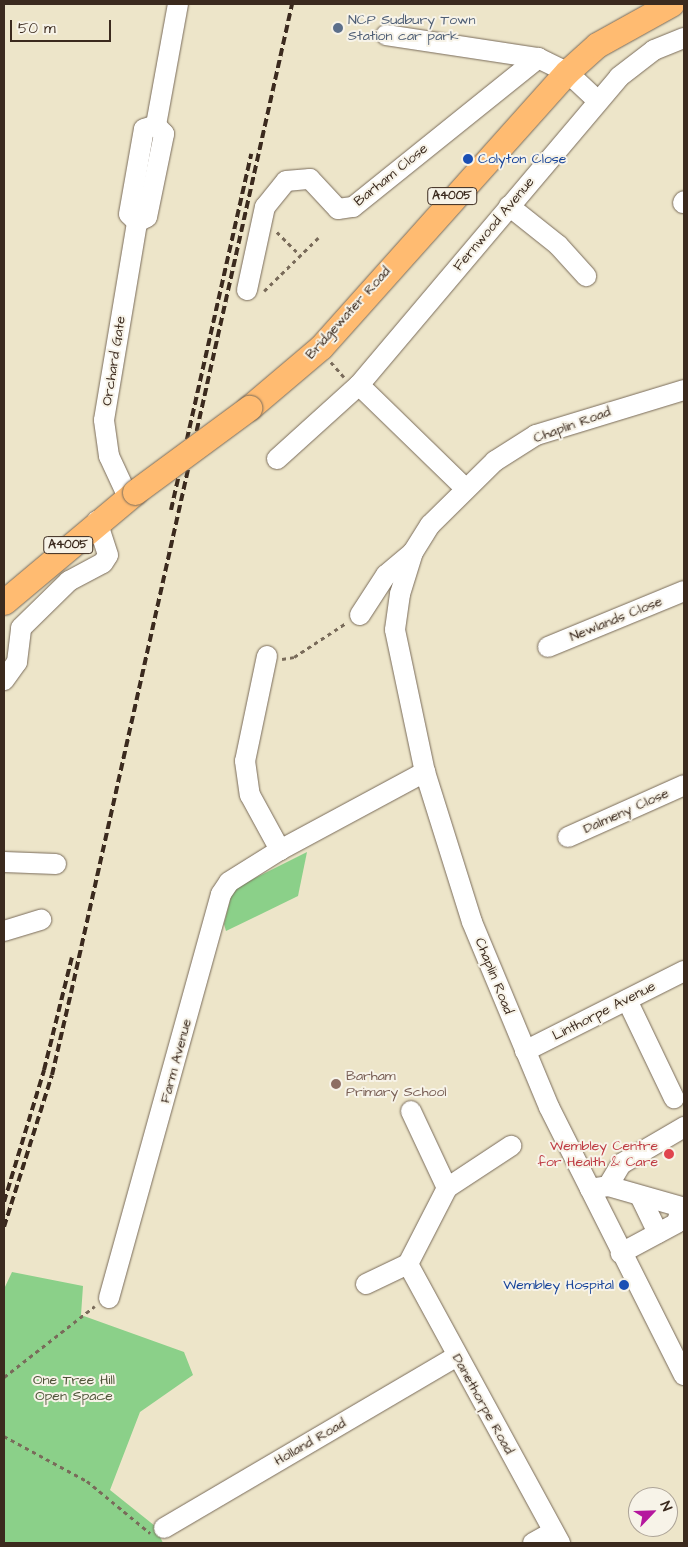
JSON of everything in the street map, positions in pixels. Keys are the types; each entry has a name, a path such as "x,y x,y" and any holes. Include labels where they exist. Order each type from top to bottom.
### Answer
{"main road":[{"name":"Bridgewater Road","path":"4,602 97,521 249,408 321,347 567,72 597,45 671,4"}],"street":[{"name":"Orchard Gate","path":"132,494 109,456 104,420 137,222 129,214 144,129 156,125 178,4"},
{"path":"386,35 538,58 567,72 598,101"},
{"name":"Fernwood Avenue","path":"277,459 359,385 598,101 654,50 684,38"},
{"name":"Barham Close","path":"255,292 265,207 286,181 310,179 338,209 352,206 538,58"},
{"path":"509,206 558,245 586,276"},
{"path":"359,385 465,488"},
{"name":"Chaplin Road","path":"684,390 536,435 495,461 430,524 413,552 400,594 395,630 425,772 472,922 525,1050 599,1188 621,1253 684,1375"},
{"path":"4,680 17,662 21,628 69,582 104,563 108,555 97,521"},
{"name":"Chaplin Road","path":"360,614 386,576 413,552"},
{"name":"Newlands Close","path":"548,647 684,591"},
{"path":"4,606 21,628"},
{"path":"267,656 245,760 250,795 280,850"},
{"name":"Farm Avenue","path":"109,1298 221,894 228,882 280,850 425,772"},
{"name":"Dalmeny Close","path":"568,837 684,785"},
{"path":"4,862 56,864"},
{"path":"4,931 41,920"},
{"name":"Linthorpe Avenue","path":"525,1050 684,971"},
{"path":"627,1000 674,1098"},
{"path":"411,1111 447,1188"},
{"path":"599,1188 621,1164 684,1127"},
{"path":"366,1284 408,1264 447,1188 511,1146"},
{"path":"599,1188 681,1207 681,1218 621,1253"},
{"path":"640,1196 658,1233"},
{"name":"Danethorpe Road","path":"408,1264 557,1538"},
{"name":"Holland Road","path":"164,1528 457,1356"},
{"path":"534,1543 557,1538"}],"path":[{"path":"274,228 300,255"},
{"path":"255,292 318,238"},
{"path":"267,656 294,657 360,614"},
{"path":"4,1377 109,1298"},
{"path":"4,1436 87,1482 119,1504 146,1534 164,1528"}],"green space":[{"path":"307,852 298,896 226,931 224,924 233,889"},
{"name":"One Tree Hill Open Space","path":"12,1272 83,1286 81,1315 184,1352 193,1375 140,1412 110,1490 155,1526 163,1543 4,1543 4,1289"}],"railway":[{"path":"4,1227 52,1075 292,4"},
{"path":"171,510 251,154"},
{"path":"4,1202 44,1070 72,957"}],"place":[{"name":"NCP Sudbury Town Station car park","path":"338,28"},
{"name":"Colyton Close","path":"468,159"},
{"name":"Barham Primary School","path":"336,1084"},
{"name":"Wembley Centre for Health & Care","path":"669,1154"},
{"name":"Wembley Hospital","path":"624,1285"}]}
